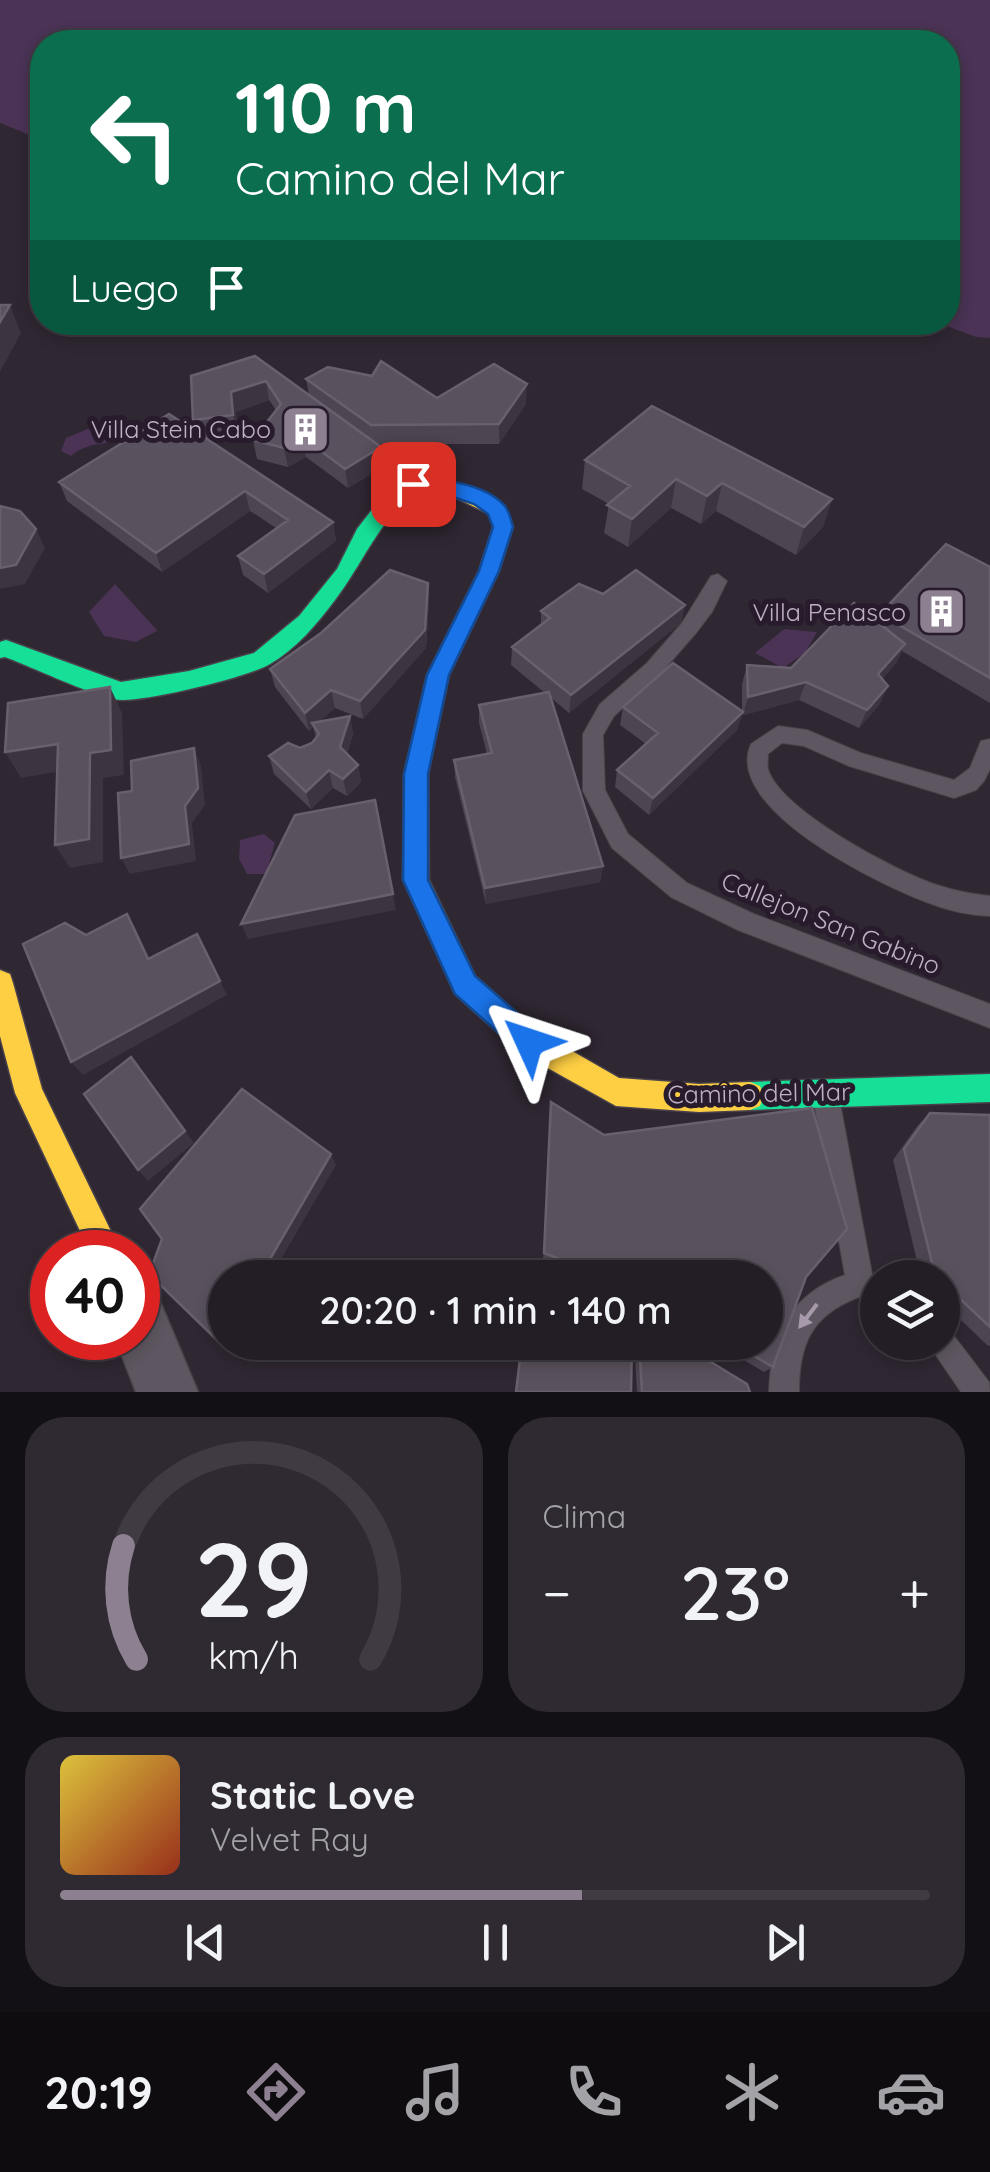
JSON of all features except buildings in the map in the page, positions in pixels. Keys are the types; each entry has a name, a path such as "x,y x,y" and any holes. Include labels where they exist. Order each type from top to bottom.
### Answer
{"street":[{"name":"Camino del Mar","path":"0,650 6,648 43,660 120,691 190,680 261,659 307,622 345,573 364,534 388,503 413,484 444,486 481,499 497,510 503,527 489,571 438,675 416,774 416,880 465,985 529,1042 616,1092 700,1098 990,1088"},
{"path":"0,983 29,1094 95,1230"},
{"path":"154,1360 167,1392"}],"lane":[{"name":"Callejon San Gabino","path":"718,581 706,607 654,668 607,710 593,734 594,791 620,842 679,890 746,922 990,1016"},
{"path":"988,747 975,780 968,787 954,789 856,760 807,738 778,734 758,750 758,772 780,801 823,839 897,879 974,907 990,906"},
{"path":"0,1075 29,1094"},
{"path":"825,1092 863,1260"},
{"path":"784,1392 783,1370 794,1334 821,1299 860,1290"},
{"path":"955,1360 979,1392"}],"shaded area":[{"path":"0,0 990,0 990,338 960,331 960,30 30,30 30,135 0,123"},
{"path":"100,424 133,433 71,456 61,451 66,438"},
{"path":"115,584 157,631 136,642 104,636 89,612"},
{"path":"784,629 817,632 805,653 783,668 755,653"},
{"path":"264,834 275,843 266,874 247,874 239,859 240,840"}],"traffic: fast":[{"path":"0,650 6,648 120,691 189,680 261,659 307,622 345,573 364,534 388,503 413,484 444,486 463,493"},
{"path":"750,1096 990,1088"}],"traffic: slow":[{"path":"463,493 497,510 503,527 489,571 438,675 416,774 416,880 465,985 529,1042 616,1092 699,1098 750,1096"},
{"path":"0,983 29,1093 95,1230"}],"place":[{"name":"Villa Stein Cabo","path":"306,429"},
{"name":"Villa Penasco","path":"941,612"}],"route":[{"path":"413,484 444,486 481,499 497,510 503,527 489,571 438,675 416,774 416,880 465,985 529,1042"}]}
